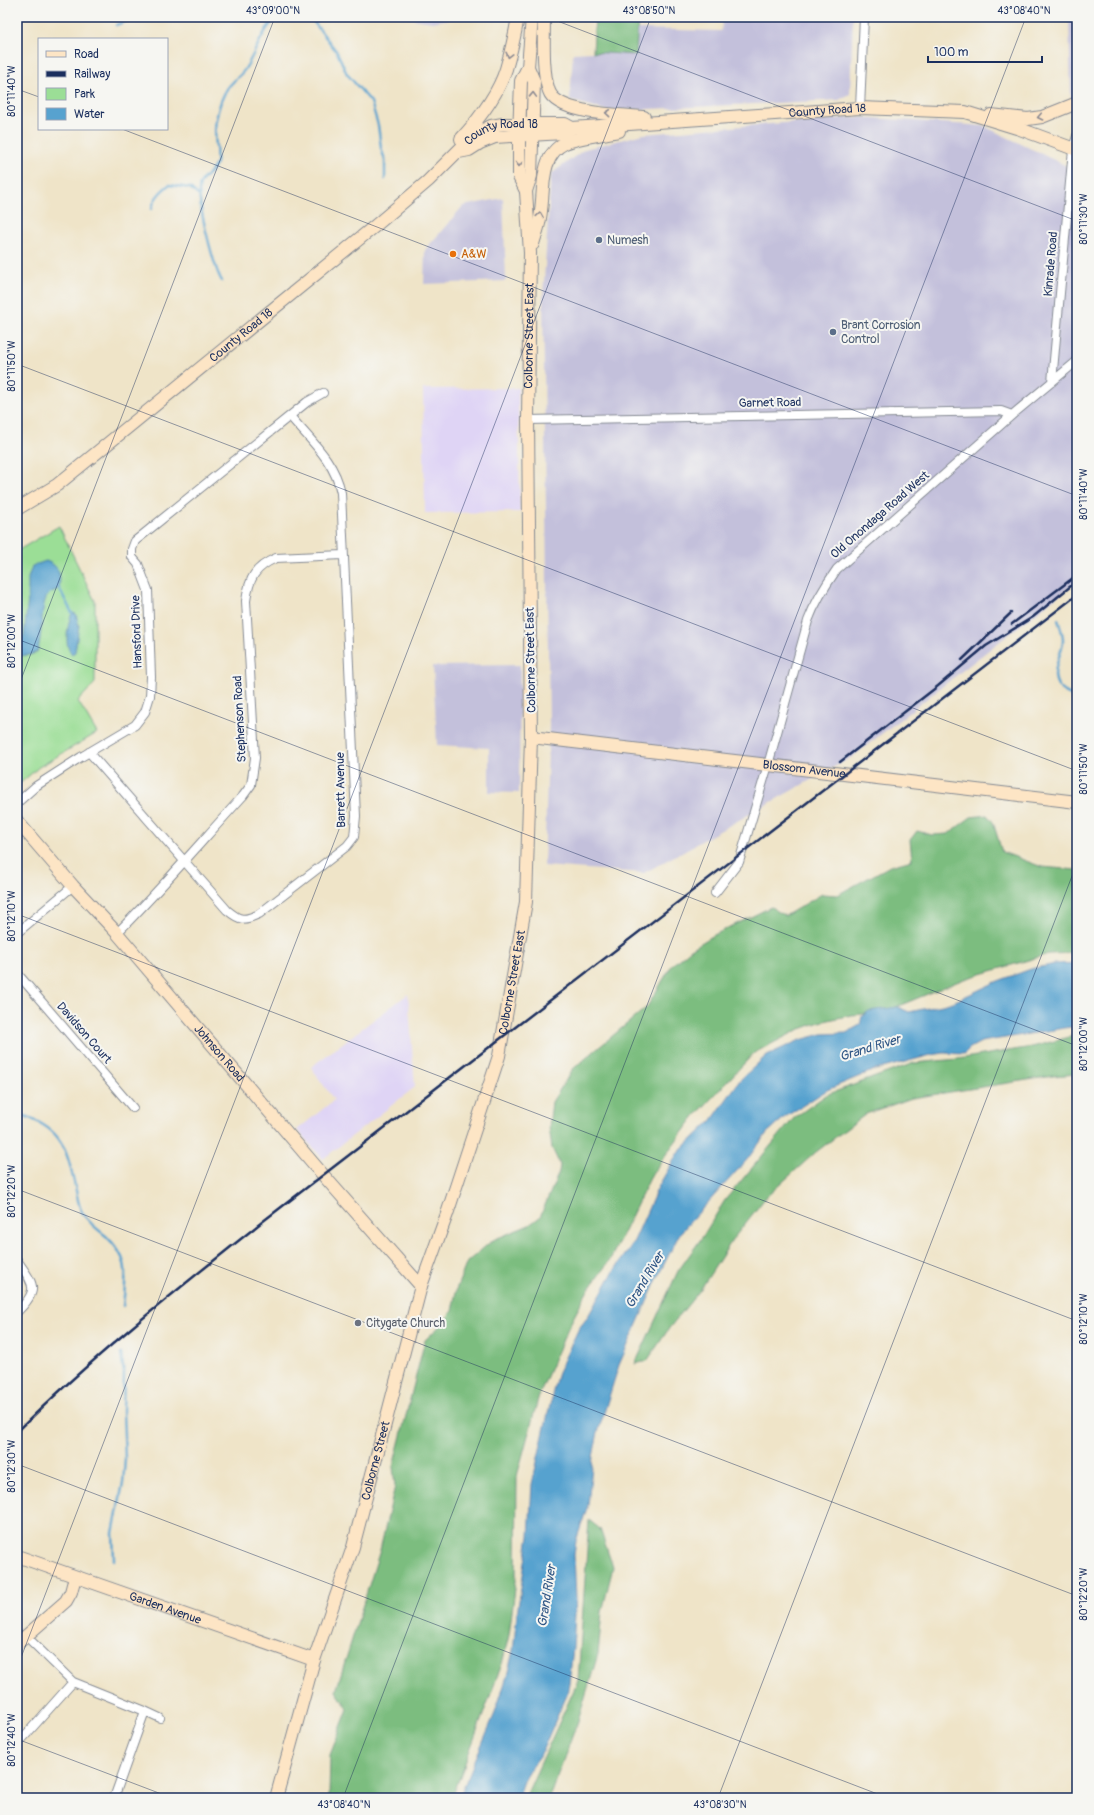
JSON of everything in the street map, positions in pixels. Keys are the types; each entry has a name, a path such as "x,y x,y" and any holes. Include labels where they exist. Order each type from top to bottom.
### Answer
{"main road":[{"path":"424,184 476,121 493,95 506,70 518,17"},
{"name":"Colborne Street East","path":"526,191 519,177 519,129 521,81 528,67 532,17"},
{"path":"544,17 544,61 549,92 562,105 575,110 675,121"},
{"name":"Colborne Street East","path":"477,1124 499,1056 526,902 531,737 528,420 530,253 526,191 531,176 534,81 528,67"},
{"path":"965,112 1028,119 1042,117 1077,103"},
{"name":"County Road 18","path":"17,509 57,485 375,226 459,152 471,138 486,129 503,124 519,129 564,133 572,128 860,108 965,112 1020,129 1075,149"},
{"path":"530,253 540,218 546,166 553,153 558,148 579,139 675,121"},
{"name":"Blossom Avenue","path":"531,737 846,773 1077,802"},
{"name":"Johnson Road","path":"17,821 73,886 117,933 319,1170 421,1286"},
{"name":"Colborne Street","path":"276,1798 314,1660 353,1547 421,1286 477,1124"},
{"name":"Garden Avenue","path":"17,1556 314,1660"},
{"path":"17,1644 66,1601 71,1592 74,1577"}],"street":[{"path":"860,108 864,17"},
{"name":"Kinrade Road","path":"1052,382 1077,136"},
{"name":"Old Onondaga Road West","path":"715,894 739,862 808,621 815,602 829,580 837,570 1012,415 1077,361"},
{"name":"Hansford Drive","path":"17,803 36,786 135,725 145,712 150,696 148,590 138,564 132,557 132,549 135,541 307,402 324,393"},
{"name":"Garnet Road","path":"528,420 1002,411 1012,415"},
{"name":"Barrett Avenue","path":"90,752 227,910 234,916 248,920 259,914 341,851 354,837 356,816 340,493 335,473 328,460 290,416"},
{"name":"Stephenson Road","path":"117,933 153,898 251,785 255,758 246,601 248,585 254,573 266,562 276,558 343,555"},
{"path":"17,933 73,886"},
{"name":"Davidson Court","path":"17,973 133,1108"},
{"path":"17,1260 30,1279 32,1289 29,1300 17,1312"},
{"path":"26,1636 73,1682 160,1718"},
{"path":"23,1738 73,1682"},
{"path":"114,1798 145,1711"}],"shaded area":[{"path":"400,17 461,17 433,22"},
{"path":"723,17 853,17 850,94 839,100 608,111 570,100 573,53 593,52 636,55 637,29 721,31"},
{"path":"1069,17 1077,17 1077,106 1071,102"},
{"path":"858,117 984,126 1077,171 1077,581 852,757 644,873 544,866 549,725 543,296 551,174 585,149 644,134"},
{"path":"503,198 506,281 424,284 425,250 463,206"},
{"path":"518,388 520,512 425,513 423,389"},
{"path":"520,665 519,793 489,792 489,748 437,745 433,666"},
{"path":"408,994 415,1087 323,1159 297,1130 334,1100 311,1067"}],"green space":[{"path":"595,17 638,17 636,55 593,52"},
{"path":"59,526 95,601 95,683 78,701 97,733 39,767 17,786 17,551"},
{"path":"987,815 993,822 1002,852 1042,867 1077,870 1077,953 1049,954 964,979 896,1007 876,1013 851,1015 820,1022 800,1029 754,1053 695,1116 651,1176 610,1260 588,1290 568,1328 539,1395 517,1476 516,1581 509,1635 502,1664 452,1798 329,1798 330,1755 348,1709 336,1691 380,1550 395,1486 393,1467 425,1340 443,1323 452,1311 457,1287 467,1262 493,1240 529,1225 540,1217 559,1172 560,1165 552,1148 549,1127 552,1102 573,1069 647,1007 672,965 691,949 714,935 771,907 785,916 822,894 837,895 890,866 912,860 910,840 917,831 932,835 948,834 971,817"},
{"path":"1077,1035 1077,1074 1053,1076 912,1098 866,1114 816,1152 766,1197 733,1239 700,1290 670,1327 647,1361 635,1364 678,1271 703,1236 725,1200 794,1118 826,1095 914,1063 958,1059 1032,1047"},
{"path":"589,1520 600,1529 613,1567 602,1612 598,1654 578,1721 549,1798 525,1798 578,1681"}],"water":[{"path":"46,561 57,568 60,579 59,588 49,594 45,600 37,652 30,655 17,656 17,639 21,640 24,635 28,599 28,578 32,566"},
{"path":"72,613 76,614 79,626 75,652 72,654 68,646 67,634"},
{"name":"Grand River","path":"1077,963 1077,1026 981,1042 970,1048 964,1054 944,1053 931,1055 872,1071 827,1090 785,1117 767,1133 746,1161 680,1233 661,1270 619,1365 598,1432 593,1457 588,1505 576,1541 574,1555 576,1598 573,1648 567,1694 540,1756 527,1773 518,1798 459,1798 495,1713 507,1676 513,1651 529,1536 532,1484 558,1372 579,1328 587,1318 612,1274 633,1243 658,1187 677,1154 712,1120 740,1080 767,1055 800,1040 822,1034 846,1033 860,1025 862,1016 869,1011 898,1007 909,1012 942,1005 953,1002 998,981 1031,969 1055,964"}],"waterway":[{"path":"116,25 138,17"},
{"path":"222,281 206,233 200,203 200,184 201,181 213,169 216,163 215,126 223,96 229,86 243,72 267,28 277,17"},
{"path":"310,17 337,52 347,74 371,102 378,125 381,148 385,160 385,179"},
{"path":"152,209 158,196 169,185 190,188 198,195"},
{"path":"59,588 72,613"},
{"path":"1058,620 1063,641 1056,665 1055,678 1061,689 1077,698"},
{"path":"17,1113 43,1125 59,1139 64,1148 84,1216 114,1245 123,1260 126,1276 123,1306"},
{"path":"114,1560 113,1533 123,1483 125,1459 123,1411 124,1373 121,1354"}],"railway":[{"path":"1012,624 1077,575"},
{"path":"840,762 938,686 986,646 1033,617 1077,581"},
{"path":"17,1432 106,1350 262,1222 1077,595"},
{"path":"962,660 1011,613"}],"place":[{"name":"Numesh","path":"599,240"},
{"name":"A&W","path":"453,254"},
{"name":"Brant Corrosion Control","path":"833,332"},
{"name":"Citygate Church","path":"358,1323"}]}
